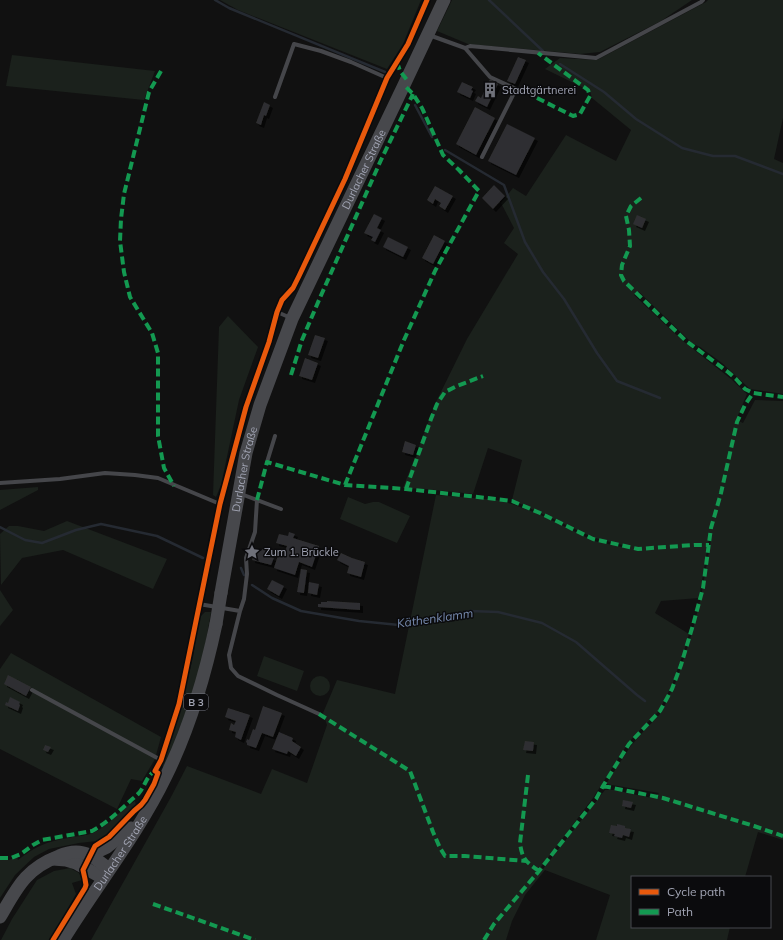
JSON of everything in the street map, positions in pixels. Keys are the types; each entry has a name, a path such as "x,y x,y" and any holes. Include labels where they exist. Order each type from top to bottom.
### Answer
{"main road":[{"name":"Durlacher Straße","path":"64,940 142,820 166,776 190,720 202,683 216,624 246,453 260,405 292,319 444,0"},
{"path":"90,855 108,847 142,820"},
{"path":"0,917 14,892 29,873 50,859 62,854 73,852 90,855 106,874"},
{"path":"50,859 66,860 106,874"}],"lane":[{"path":"166,776 155,771 161,760 179,704 220,504 246,407 269,342 277,312 282,300 293,288 299,276 345,179 387,78 408,44 428,0"},
{"path":"466,48 470,46 596,58 703,0"},
{"path":"428,35 466,48 490,77 516,89 482,157"},
{"path":"275,97 294,44 321,51 387,78"},
{"path":"277,312 292,319"},
{"path":"267,462 275,436"},
{"path":"0,483 60,479 105,473 135,475 158,478 220,504"},
{"path":"239,493 281,509"},
{"path":"257,500 255,532 246,558 247,574 244,598 229,655 231,668 238,676 319,714"},
{"path":"199,604 240,611"},
{"path":"32,690 161,760"}],"shaded area":[{"path":"220,0 421,0 403,44 387,69 238,10"},
{"path":"452,0 692,0 661,21 600,52 580,54 468,44 437,31"},
{"path":"708,0 783,0 783,118 774,159 783,163 783,394 750,389 722,363 692,343 639,292 634,295 683,341 731,379 747,394 736,420 743,423 755,400 783,401 783,840 758,832 745,876 631,876 631,928 730,928 727,940 596,940 610,895 545,870 525,895 512,921 506,940 91,940 187,766 261,794 272,769 307,783 327,725 323,713 337,680 395,694 436,495 497,500 512,504 539,514 594,541 627,548 627,546 590,536 512,500 522,460 488,448 473,494 403,488 436,402 467,339 518,254 504,243 514,228 501,203 513,188 526,196 566,135 616,161 631,130 592,98 590,91 545,69 560,58 597,60","holes":["709,539 711,540 701,597 692,633 677,679 661,713 630,747 606,784 659,793 652,798 614,790 605,790 543,869 541,867 593,798 629,742 658,712 662,705 672,685 689,634 655,613 661,601 699,598"]},
{"path":"12,55 155,71 144,100 6,86"},
{"path":"228,316 258,347 239,400 221,485 216,497 213,495 219,327"},
{"path":"38,487 38,490 0,510 0,490"},
{"path":"348,497 365,504 379,502 410,516 397,543 340,519"},
{"path":"67,521 167,559 153,589 63,550 22,558 1,585 0,534 9,526 18,526 44,531"},
{"path":"0,590 13,610 0,626"},
{"path":"205,612 211,612 204,652 178,737 164,767 162,766 163,762 181,706 193,657 199,618"},
{"path":"11,653 161,737 155,759 142,781 131,779 117,809 0,749 0,669"},
{"path":"264,656 304,671 297,691 257,676"},
{"path":"320,676 327,679 330,686 327,693 320,696 313,693 310,686 313,679"},
{"path":"135,801 136,805 109,834 97,841 49,849 34,857 15,875 0,898 0,859 9,860 17,857 18,860 36,848 48,843 93,833 99,830"},
{"path":"70,868 79,873 82,880 72,883 76,894 50,940 1,940 12,919 37,880 54,871"}],"building":[{"path":"518,57 526,60 515,84 507,81"},
{"name":"Stadtgärtnerei","path":"490,79 498,84 487,107 475,101 478,96 481,98"},
{"path":"462,82 473,87 470,98 457,92"},
{"path":"264,102 270,105 266,116 264,115 261,125 256,123"},
{"path":"475,107 495,118 476,155 456,144"},
{"path":"507,124 535,138 516,175 488,161"},
{"path":"494,185 505,196 493,209 482,198"},
{"path":"435,186 453,196 445,210 439,206 441,203 435,199 433,204 427,200"},
{"path":"374,214 382,218 377,228 381,230 375,242 371,240 373,237 364,233"},
{"path":"637,215 646,219 642,228 633,224"},
{"path":"434,235 445,241 433,264 422,258"},
{"path":"388,237 408,247 403,257 383,247"},
{"path":"315,335 325,338 318,358 308,355"},
{"path":"305,358 318,363 312,380 299,376"},
{"path":"405,441 416,445 413,455 402,452"},
{"path":"289,532 295,534 293,538 319,546 312,567 299,562 295,575 274,568 278,555 283,557 287,546 276,543 279,534 288,536"},
{"path":"255,549 261,551 262,549 266,550 265,552 271,554 270,557 274,558 271,565 252,560"},
{"path":"341,553 365,562 361,577 347,573 349,566 337,560"},
{"path":"301,569 307,570 304,593 297,592"},
{"path":"272,580 284,586 279,596 267,589"},
{"path":"309,582 319,584 317,595 308,593"},
{"path":"321,602 360,603 360,610 318,607 318,604 321,604"},
{"path":"8,675 31,687 26,696 4,684"},
{"path":"10,697 20,702 18,711 5,705 6,702 8,703"},
{"path":"263,706 282,713 273,737 262,733 256,748 247,745 246,742 247,739 249,740 253,729 255,730"},
{"path":"228,708 250,715 241,740 235,737 236,732 229,730 231,723 234,725 236,721 225,717"},
{"path":"279,732 293,738 292,741 301,747 296,756 288,751 287,754 272,749"},
{"path":"525,741 534,742 533,751 523,750"},
{"path":"45,745 51,747 48,752 43,750"},
{"path":"623,800 633,802 631,808 622,806"},
{"path":"617,824 631,829 629,837 623,835 622,838 614,836 615,834 609,833 611,825 617,826"}],"waterway":[{"path":"215,0 229,8 385,72"},
{"path":"489,0 543,51"},
{"path":"560,64 604,92 636,119 682,148 713,156 735,156 783,174"},
{"path":"415,105 432,137"},
{"path":"445,150 504,185 525,242 543,272 564,299 597,353 617,381 660,398"},
{"path":"0,527 25,540 42,543 76,530 101,524 157,536 203,558"},
{"name":"Käthenklamm","path":"241,568 244,575"},
{"name":"Käthenklamm","path":"252,585 272,598 301,611 359,621 399,625 470,611 498,612 542,623 576,642 645,701"}],"marked path":[{"path":"537,98 573,116 580,114 590,96 588,90 538,53"},
{"path":"397,62 400,71 407,80"},
{"path":"161,71 149,92 124,194 120,241 124,272 130,297 152,333 158,353 158,436 164,468 174,486"},
{"path":"345,485 404,340 435,271 479,191 443,155 422,108 413,94 404,85"},
{"path":"291,375 302,340 319,300 381,160 413,94"},
{"path":"641,198 631,206 626,216 630,246 622,265 621,275 624,281 685,340 728,372 745,389 753,393 783,397"},
{"path":"406,489 437,404 445,392 483,376"},
{"path":"484,940 494,924 539,871 596,799 629,744 660,711 672,689 681,665 703,588 711,528 721,493 737,422 745,405 753,393"},
{"path":"257,500 267,462 345,485 406,489 512,501 593,539 638,549 709,545"},
{"path":"319,714 410,771 433,832 445,856 465,856 526,861"},
{"path":"0,858 11,858 21,854 42,840 92,831 110,819 138,794 150,775 155,771"},
{"path":"528,775 520,843 525,860 539,871"},
{"path":"603,786 663,798 783,836"},
{"path":"153,904 255,940"}],"cycle path":[{"path":"53,940 85,888 86,885 83,870 95,846 109,837 141,805 154,784 158,773 155,771 161,760 179,704 220,504 246,407 269,342 277,312 282,300 293,288 299,276 345,179 387,78 408,44 427,0"}],"place":[{"name":"Stadtgärtnerei","path":"490,90"},
{"name":"Zum 1. Brückle","path":"252,552"}]}
